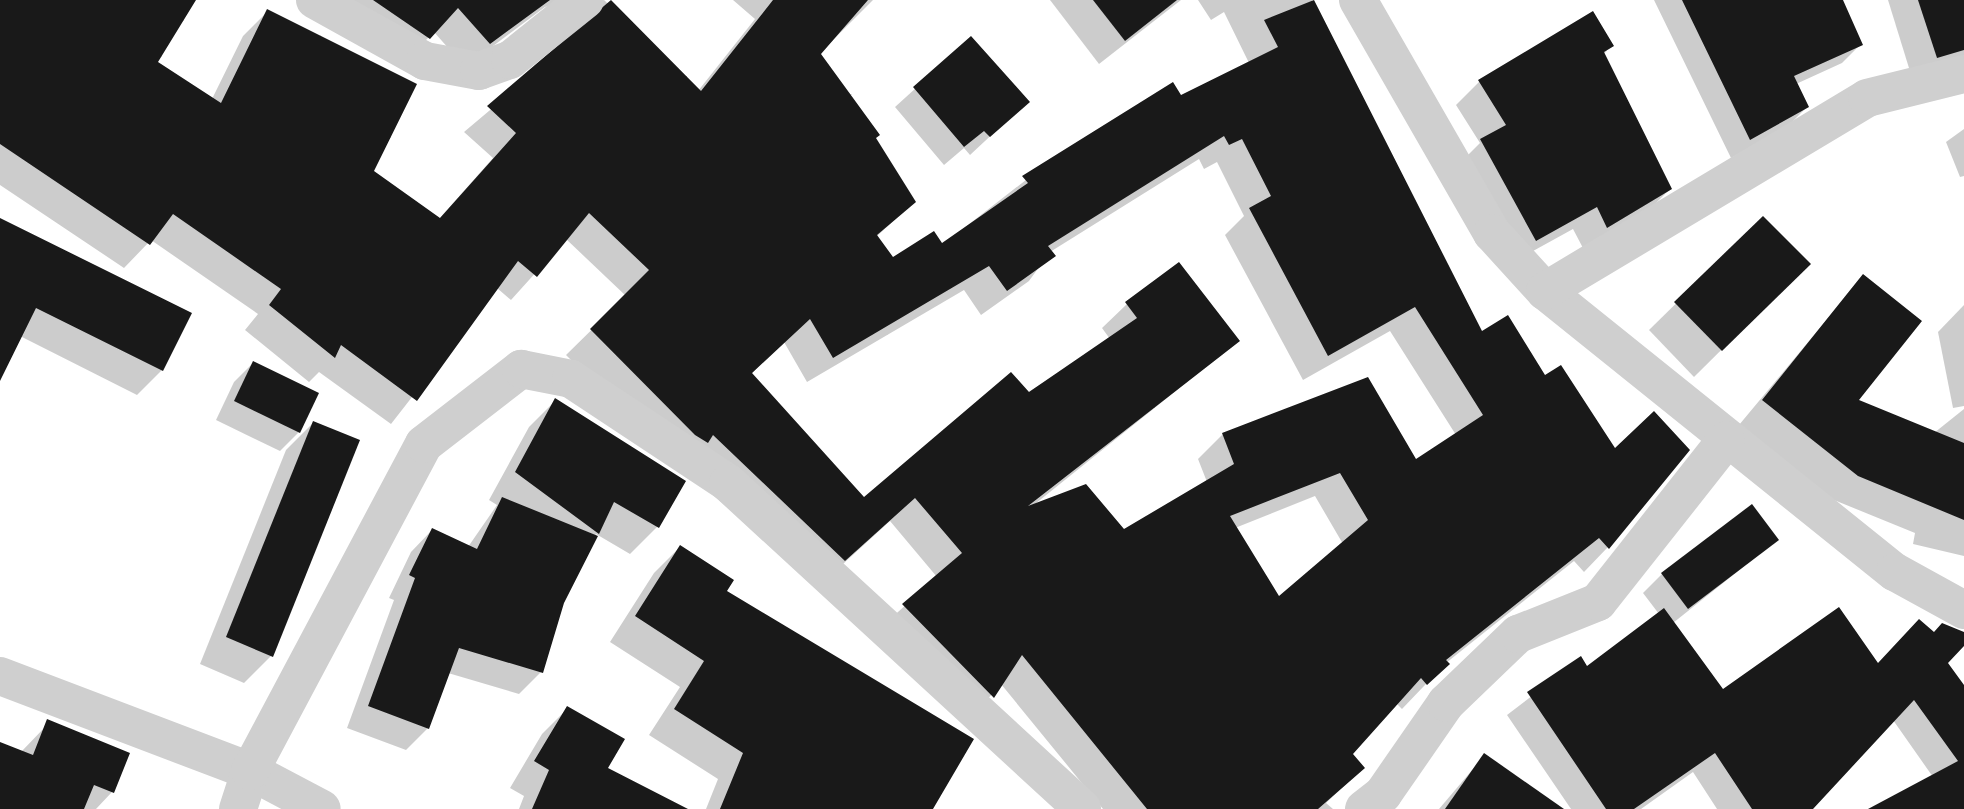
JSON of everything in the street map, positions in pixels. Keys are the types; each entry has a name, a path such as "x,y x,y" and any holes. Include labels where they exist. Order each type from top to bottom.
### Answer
{"street":[{"path":"315,0 425,61 479,71 510,60 584,0"},
{"path":"1358,0 1492,233 1545,291 1726,440 1895,572 1964,610"},
{"path":"1545,291 1867,98 1964,74"},
{"path":"238,809 250,771 424,444 521,369 546,370 571,379 728,483 1082,809"},
{"path":"1364,809 1382,794 1446,703 1518,634 1598,602 1726,440"},
{"path":"0,676 250,771 322,809"}],"building":[{"path":"0,0 196,0 158,62 221,103 267,9 417,84 374,171 440,218 516,133 487,106 611,0 701,91 773,0 868,0 821,54 880,135 876,138 916,202 877,235 893,257 934,231 942,243 1028,183 1022,176 1173,82 1181,95 1278,47 1264,20 1314,0 1482,331 1508,315 1545,375 1561,365 1615,448 1654,411 1690,450 1609,549 1599,538 1446,660 1450,664 1427,685 1421,678 1353,754 1365,768 1318,809 1147,809 1022,655 994,698 902,604 962,553 915,498 845,561 713,435 708,443 695,435 590,329 649,270 589,213 537,277 518,261 417,401 341,345 335,358 269,305 281,289 173,214 150,245 0,144","holes":["1224,136 1229,145 1242,139 1271,196 1249,208 1328,356 1415,307 1483,415 1416,459 1368,377 1222,433 1234,464 1124,529 1086,484 1028,506 1240,341 1179,262 1125,302 1137,318 1029,392 1011,372 864,497 752,373 810,319 833,358 989,266 1007,291 1056,256 1048,246","1340,473 1368,520 1279,596 1230,516"]},
{"path":"373,0 550,0 490,44 458,8 430,39"},
{"path":"1093,0 1177,0 1125,41"},
{"path":"1682,0 1843,0 1863,45 1794,76 1809,107 1750,140"},
{"path":"1918,0 1964,0 1964,50 1937,58"},
{"path":"1593,11 1614,46 1604,52 1672,189 1607,228 1597,207 1536,241 1480,139 1506,125 1478,80"},
{"path":"971,36 1030,102 990,137 984,131 964,147 913,87"},
{"path":"1763,216 1811,264 1722,351 1674,302"},
{"path":"0,218 192,313 163,371 36,308 0,381"},
{"path":"1863,274 1922,321 1859,400 1964,443 1964,520 1858,476 1762,400"},
{"path":"253,361 319,393 300,433 234,401"},
{"path":"555,398 686,481 659,528 614,502 599,534 515,472"},
{"path":"313,421 360,440 273,657 226,637"},
{"path":"502,497 598,536 564,603 543,673 459,648 429,729 368,706 415,578 409,575 432,528 477,549"},
{"path":"1752,504 1779,540 1688,609 1661,573"},
{"path":"680,545 734,580 727,591 974,739 933,809 720,809 743,753 674,709 704,661 635,616"},
{"path":"1839,607 1878,663 1919,619 1934,632 1942,623 1964,632 1964,646 1948,663 1964,685 1964,809 1868,809 1958,761 1914,700 1813,809 1752,809 1715,753 1634,809 1606,809 1527,692 1581,656 1587,666 1664,608 1723,689"},
{"path":"567,706 625,739 608,768 688,809 532,809 549,770 534,761"},
{"path":"47,719 130,753 114,793 94,785 84,809 0,809 0,742 33,755"},
{"path":"1484,753 1564,809 1445,809"}]}
